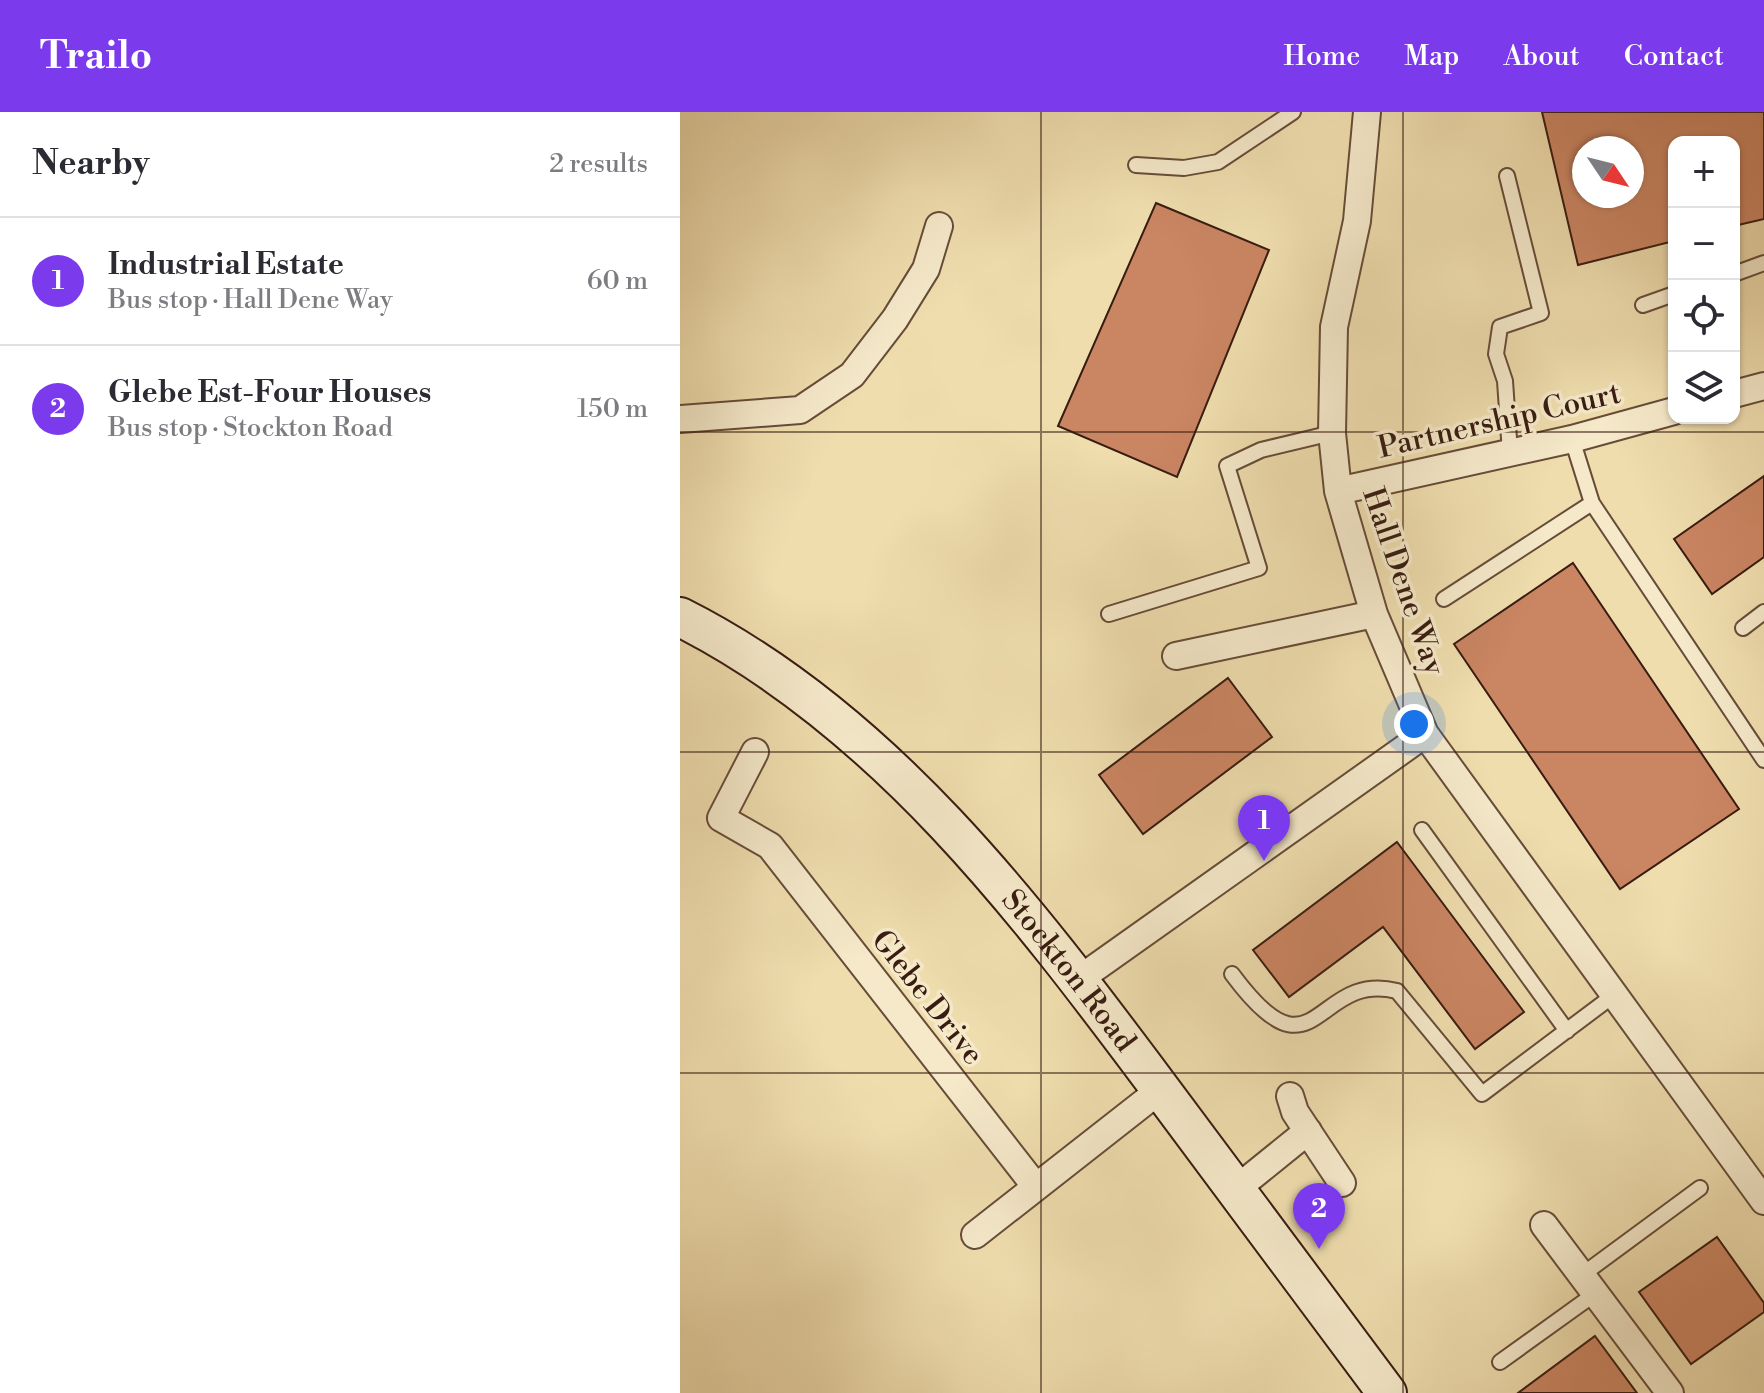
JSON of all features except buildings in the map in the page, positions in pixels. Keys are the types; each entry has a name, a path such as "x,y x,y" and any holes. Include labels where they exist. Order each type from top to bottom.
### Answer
{"main road":[{"name":"Stockton Road","path":"680,617 726,640 852,733 967,845 1078,980 1387,1393"}],"street":[{"name":"Hall Dene Way","path":"1367,112 1357,221 1334,327 1332,433 1338,491 1374,614 1425,734 1764,1201"},
{"path":"680,419 800,410 852,375 895,319 926,269 939,226"},
{"path":"1740,392 1764,386"},
{"name":"Partnership Court","path":"1338,491 1572,439 1668,413"},
{"path":"1176,656 1374,614"},
{"path":"1078,980 1425,734"},
{"name":"Glebe Drive","path":"755,752 721,818 770,846 1036,1187"},
{"path":"975,1235 1160,1090"},
{"path":"1290,1096 1295,1112 1342,1183"},
{"path":"1235,1190 1308,1131"},
{"path":"1544,1225 1670,1393"}],"lane":[{"path":"1136,165 1184,168 1218,162 1293,112"},
{"path":"1507,176 1541,313 1500,327 1496,354 1505,381 1510,453"},
{"path":"1740,272 1764,263"},
{"path":"1643,305 1668,296"},
{"path":"1109,614 1259,568 1227,466 1261,450 1332,433"},
{"path":"1572,439 1592,503 1764,760"},
{"path":"1444,599 1592,503"},
{"path":"1743,628 1764,612"},
{"path":"1422,830 1567,1031"},
{"path":"1232,974 1255,1006 1280,1025 1301,1026 1348,996 1376,986 1397,991 1482,1094 1614,995"},
{"path":"1500,1362 1700,1188"}],"place":[{"name":"Industrial Estate","path":"1264,861"},
{"name":"Glebe Est-Four Houses","path":"1319,1249"}]}
